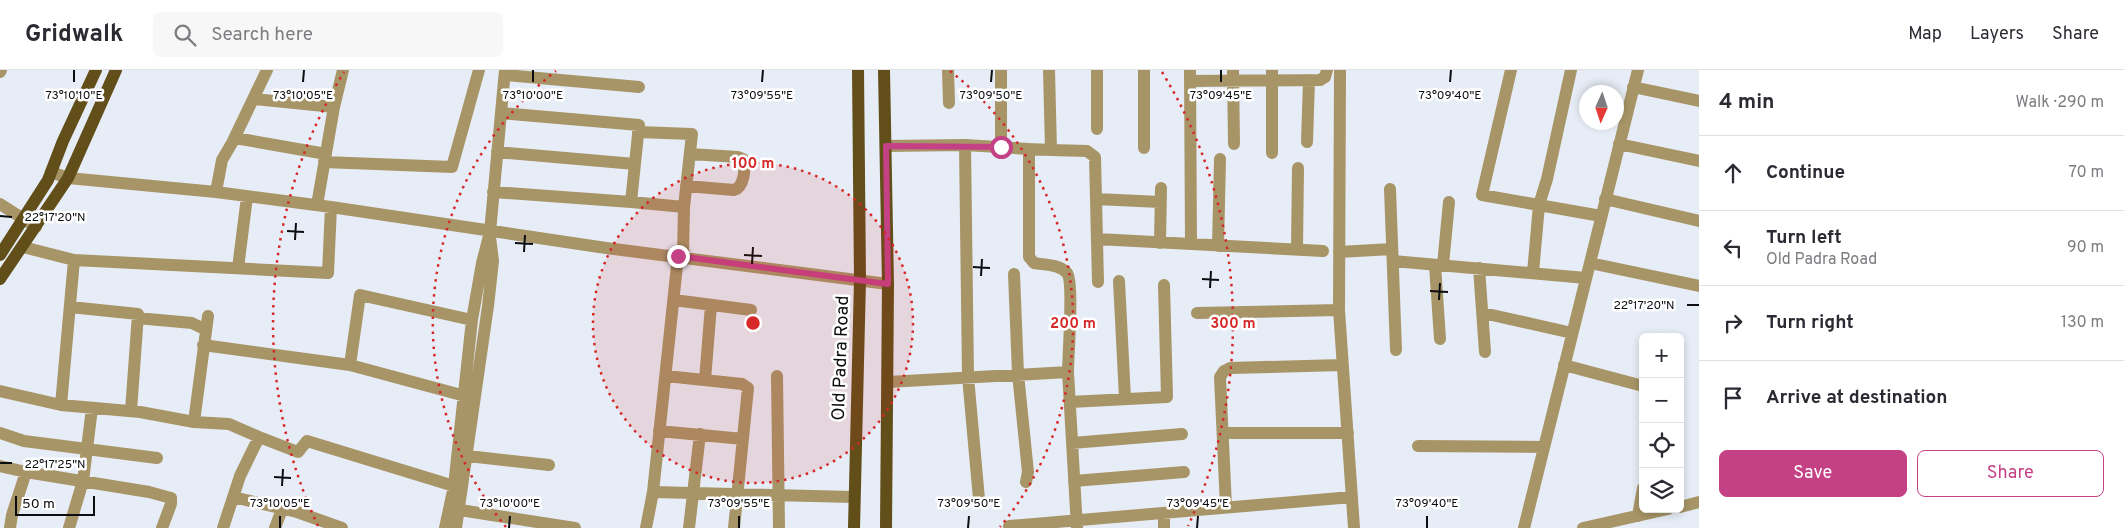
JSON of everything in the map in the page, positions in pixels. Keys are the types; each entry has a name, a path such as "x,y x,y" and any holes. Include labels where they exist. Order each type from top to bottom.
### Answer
{"main road":[{"path":"0,255 24,219 51,172 63,141 96,70"},
{"path":"0,279 68,178 116,70"},
{"name":"Old Padra Road","path":"854,528 860,280 858,70"},
{"path":"884,70 888,284 886,528"}],"street":[{"path":"216,192 222,160 235,138 267,70"},
{"path":"317,206 334,107 343,70"},
{"path":"235,138 325,158 452,167 479,70"},
{"path":"948,70 949,103"},
{"path":"1001,70 1001,147"},
{"path":"1049,70 1051,150"},
{"path":"1097,70 1097,129"},
{"path":"1144,70 1144,148"},
{"path":"1191,244 1190,75 1288,75 1309,80 1320,80 1325,77 1327,70"},
{"path":"1340,70 1339,310 1354,528"},
{"path":"1511,70 1482,195 1601,216"},
{"path":"1533,273 1539,205 1547,179 1572,70"},
{"path":"1524,528 1638,70"},
{"path":"456,528 460,510 465,396 472,320 482,263 490,232 505,73 639,87"},
{"path":"1233,75 1234,144"},
{"path":"1272,75 1272,153"},
{"path":"1307,142 1309,80"},
{"path":"1633,86 1699,102"},
{"path":"254,99 334,107"},
{"path":"501,113 639,125 631,202"},
{"path":"638,132 692,134 653,492 646,528"},
{"path":"1619,144 1699,161"},
{"path":"965,145 968,377 979,499"},
{"path":"886,146 965,145 1087,151 1092,153 1095,157 1098,282"},
{"path":"1029,149 1029,257 1034,263 1060,268 1069,277 1068,372 1076,524"},
{"path":"497,152 635,164"},
{"path":"686,186 734,190 742,186 743,159 738,157 690,154"},
{"path":"1218,246 1220,159"},
{"path":"1297,249 1298,168"},
{"path":"51,172 68,178 247,196 490,232 888,284"},
{"path":"1160,188 1160,243"},
{"path":"1390,189 1396,350"},
{"path":"493,192 684,207"},
{"path":"238,268 247,196"},
{"path":"1096,199 1160,202"},
{"path":"1605,199 1699,221"},
{"path":"1440,339 1439,265 1449,202"},
{"path":"0,204 36,228"},
{"path":"23,247 74,260 328,273 331,207"},
{"path":"445,528 462,456 493,261 490,232"},
{"path":"1097,239 1323,251"},
{"path":"1339,252 1393,255 1439,265 1586,278"},
{"path":"61,405 74,260"},
{"path":"1590,263 1699,286"},
{"path":"1478,268 1485,352"},
{"path":"1014,274 1018,374 1028,472 1026,482"},
{"path":"1119,281 1125,398"},
{"path":"1070,402 1167,397 1164,285"},
{"path":"350,365 360,294 472,320"},
{"path":"674,300 751,310"},
{"path":"705,380 711,305"},
{"path":"70,307 138,314 131,411"},
{"path":"1197,313 1339,310"},
{"path":"1483,314 1572,333"},
{"path":"194,422 208,316"},
{"path":"137,318 192,323 206,330"},
{"path":"203,345 350,365 385,378 465,396"},
{"path":"1226,507 1220,377 1224,370 1230,368 1342,365"},
{"path":"1564,366 1639,385"},
{"path":"888,382 1068,372"},
{"path":"666,376 746,385 748,388 734,528"},
{"path":"777,376 779,528"},
{"path":"0,391 61,405 131,411 194,422 229,424 298,452 307,441 454,486"},
{"path":"70,528 83,481 92,408"},
{"path":"659,431 743,439"},
{"path":"0,433 24,441 157,458"},
{"path":"1223,434 1348,433"},
{"path":"689,528 700,434"},
{"path":"1072,443 1182,434"},
{"path":"223,528 240,476 258,437"},
{"path":"1418,446 1544,447"},
{"path":"462,456 549,465"},
{"path":"0,466 150,492 171,498 171,504 162,528"},
{"path":"10,528 12,515 26,472"},
{"path":"1074,480 1184,472"},
{"path":"653,492 854,497"},
{"path":"233,497 282,509 342,528"},
{"path":"1009,526 1122,522 1164,512 1352,497"},
{"path":"1684,505 1699,502"},
{"path":"275,528 282,509"},
{"path":"460,510 575,528"},
{"path":"1638,516 1639,510"},
{"path":"1164,512 1164,528"},
{"path":"1583,528 1651,513"}],"route":[{"path":"678,256 888,284 886,146 965,145 1001,147"}]}
